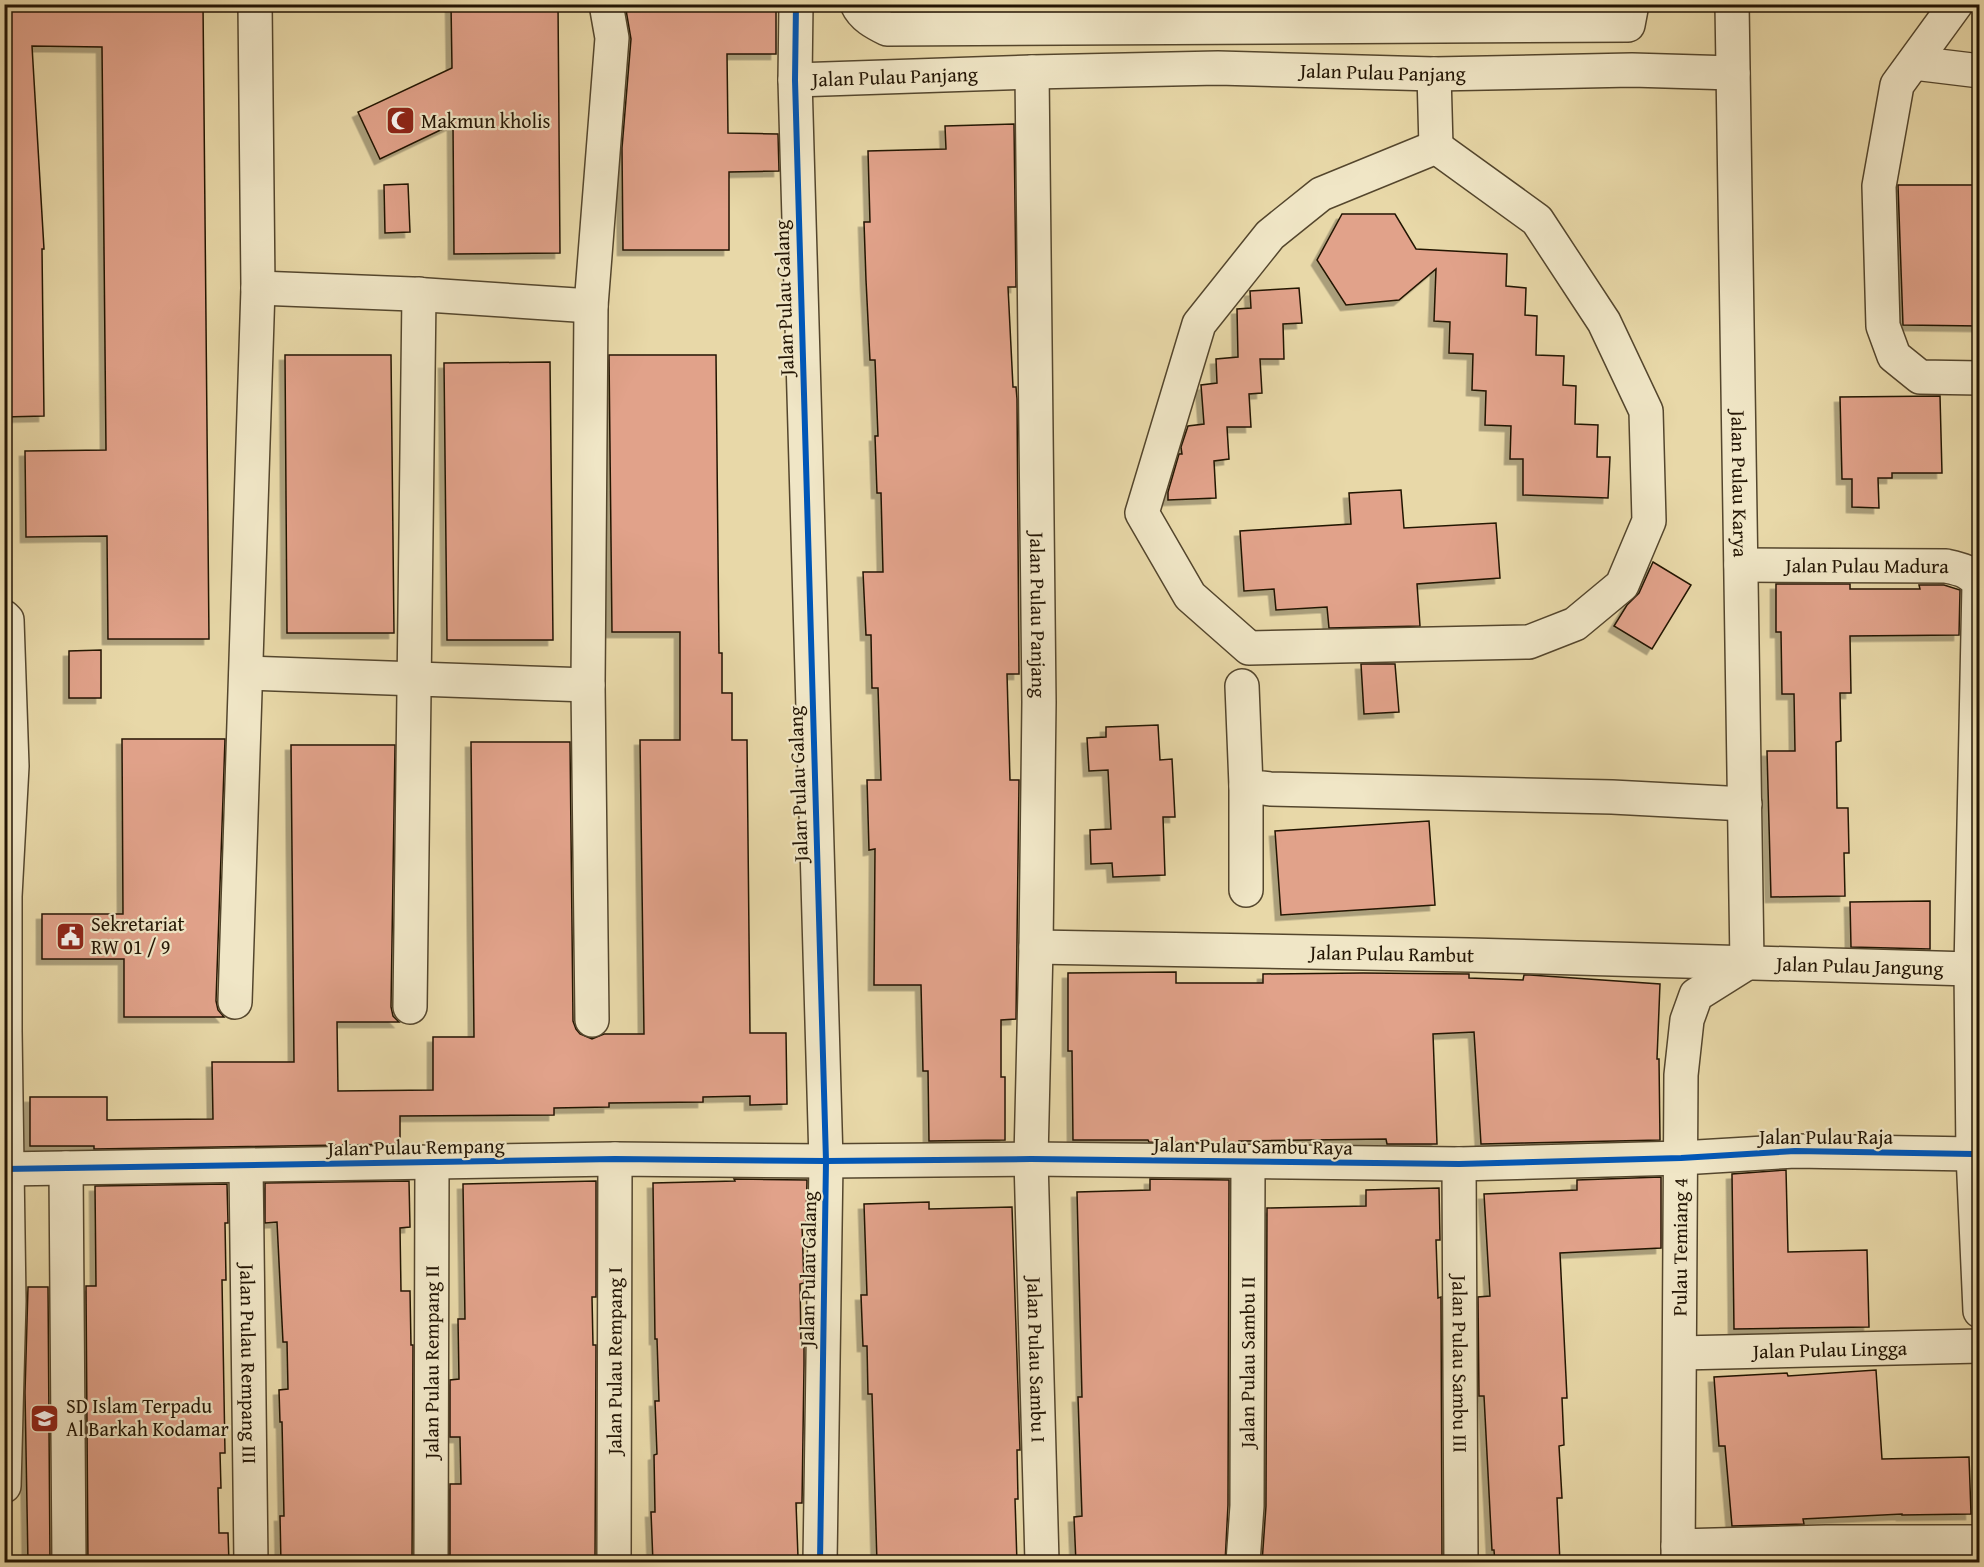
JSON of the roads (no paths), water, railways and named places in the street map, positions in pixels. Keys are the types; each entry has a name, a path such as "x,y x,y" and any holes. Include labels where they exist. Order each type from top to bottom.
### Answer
{"street":[{"path":"236,1002 258,288 255,4"},
{"path":"592,1020 588,685 591,306 612,38 606,4"},
{"name":"Jalan Pulau Galang","path":"796,4 795,80 826,1161 820,1563"},
{"path":"857,4 860,11 870,20 887,29 1129,16 1630,15 1632,70"},
{"name":"Jalan Pulau Karya","path":"1732,4 1747,963"},
{"path":"1956,4 1897,86 1880,186 1883,327 1894,356 1920,377 1980,378"},
{"path":"1479,15 1482,73"},
{"path":"1914,63 1980,71"},
{"name":"Jalan Pulau Panjang","path":"795,80 1218,68 1434,74 1632,70 1733,73"},
{"name":"Jalan Pulau Panjang","path":"1031,1159 1039,690 1032,72"},
{"path":"1434,74 1436,147"},
{"path":"1436,147 1537,220 1604,322 1646,411 1649,521 1622,585 1575,624 1528,642 1249,648 1190,596 1142,513 1199,324 1270,235 1321,194 1436,147"},
{"path":"258,288 418,294 591,306"},
{"path":"410,1007 418,294"},
{"name":"Jalan Pulau Madura","path":"1741,565 1946,566 1967,571 1979,584 1971,969 1972,1154 1980,1311"},
{"path":"4,617 7,621 8,766 4,1031 7,1301 4,1486"},
{"path":"246,673 588,685"},
{"path":"1242,686 1246,786 1246,890"},
{"path":"1246,786 1270,789 1612,797 1745,804"},
{"name":"Jalan Pulau Rambut","path":"1036,947 1747,963"},
{"name":"Jalan Pulau Jangung","path":"1747,963 1971,969"},
{"name":"Pulau Temiang 4","path":"1678,1554 1681,1075 1687,1020 1696,995 1747,963"},
{"name":"Jalan Pulau Raja","path":"1681,1158 1795,1151 1972,1154"},
{"name":"Jalan Pulau Sambu Raya","path":"826,1161 1031,1159 1459,1164 1681,1158"},
{"name":"Jalan Pulau Rempang","path":"6,1169 615,1159 826,1161"},
{"name":"Jalan Pulau Rempang I","path":"614,1563 615,1159"},
{"name":"Jalan Pulau Sambu I","path":"1031,1159 1042,1563"},
{"name":"Jalan Pulau Rempang II","path":"431,1563 432,1163"},
{"name":"Jalan Pulau Sambu II","path":"1243,1563 1246,1506 1248,1163"},
{"name":"Jalan Pulau Sambu III","path":"1459,1164 1461,1563"},
{"name":"Jalan Pulau Rempang III","path":"246,1166 251,1563"},
{"path":"66,1168 69,1563"},
{"name":"Jalan Pulau Lingga","path":"1680,1353 1980,1346"},
{"path":"1678,1554 1826,1542 1980,1542"}],"place":[{"name":"Makmun kholis","path":"400,121"},
{"name":"Sekretariat RW 01 / 9","path":"70,936"},
{"name":"SD Islam Terpadu Al Barkah Kodamar","path":"45,1418"}]}
